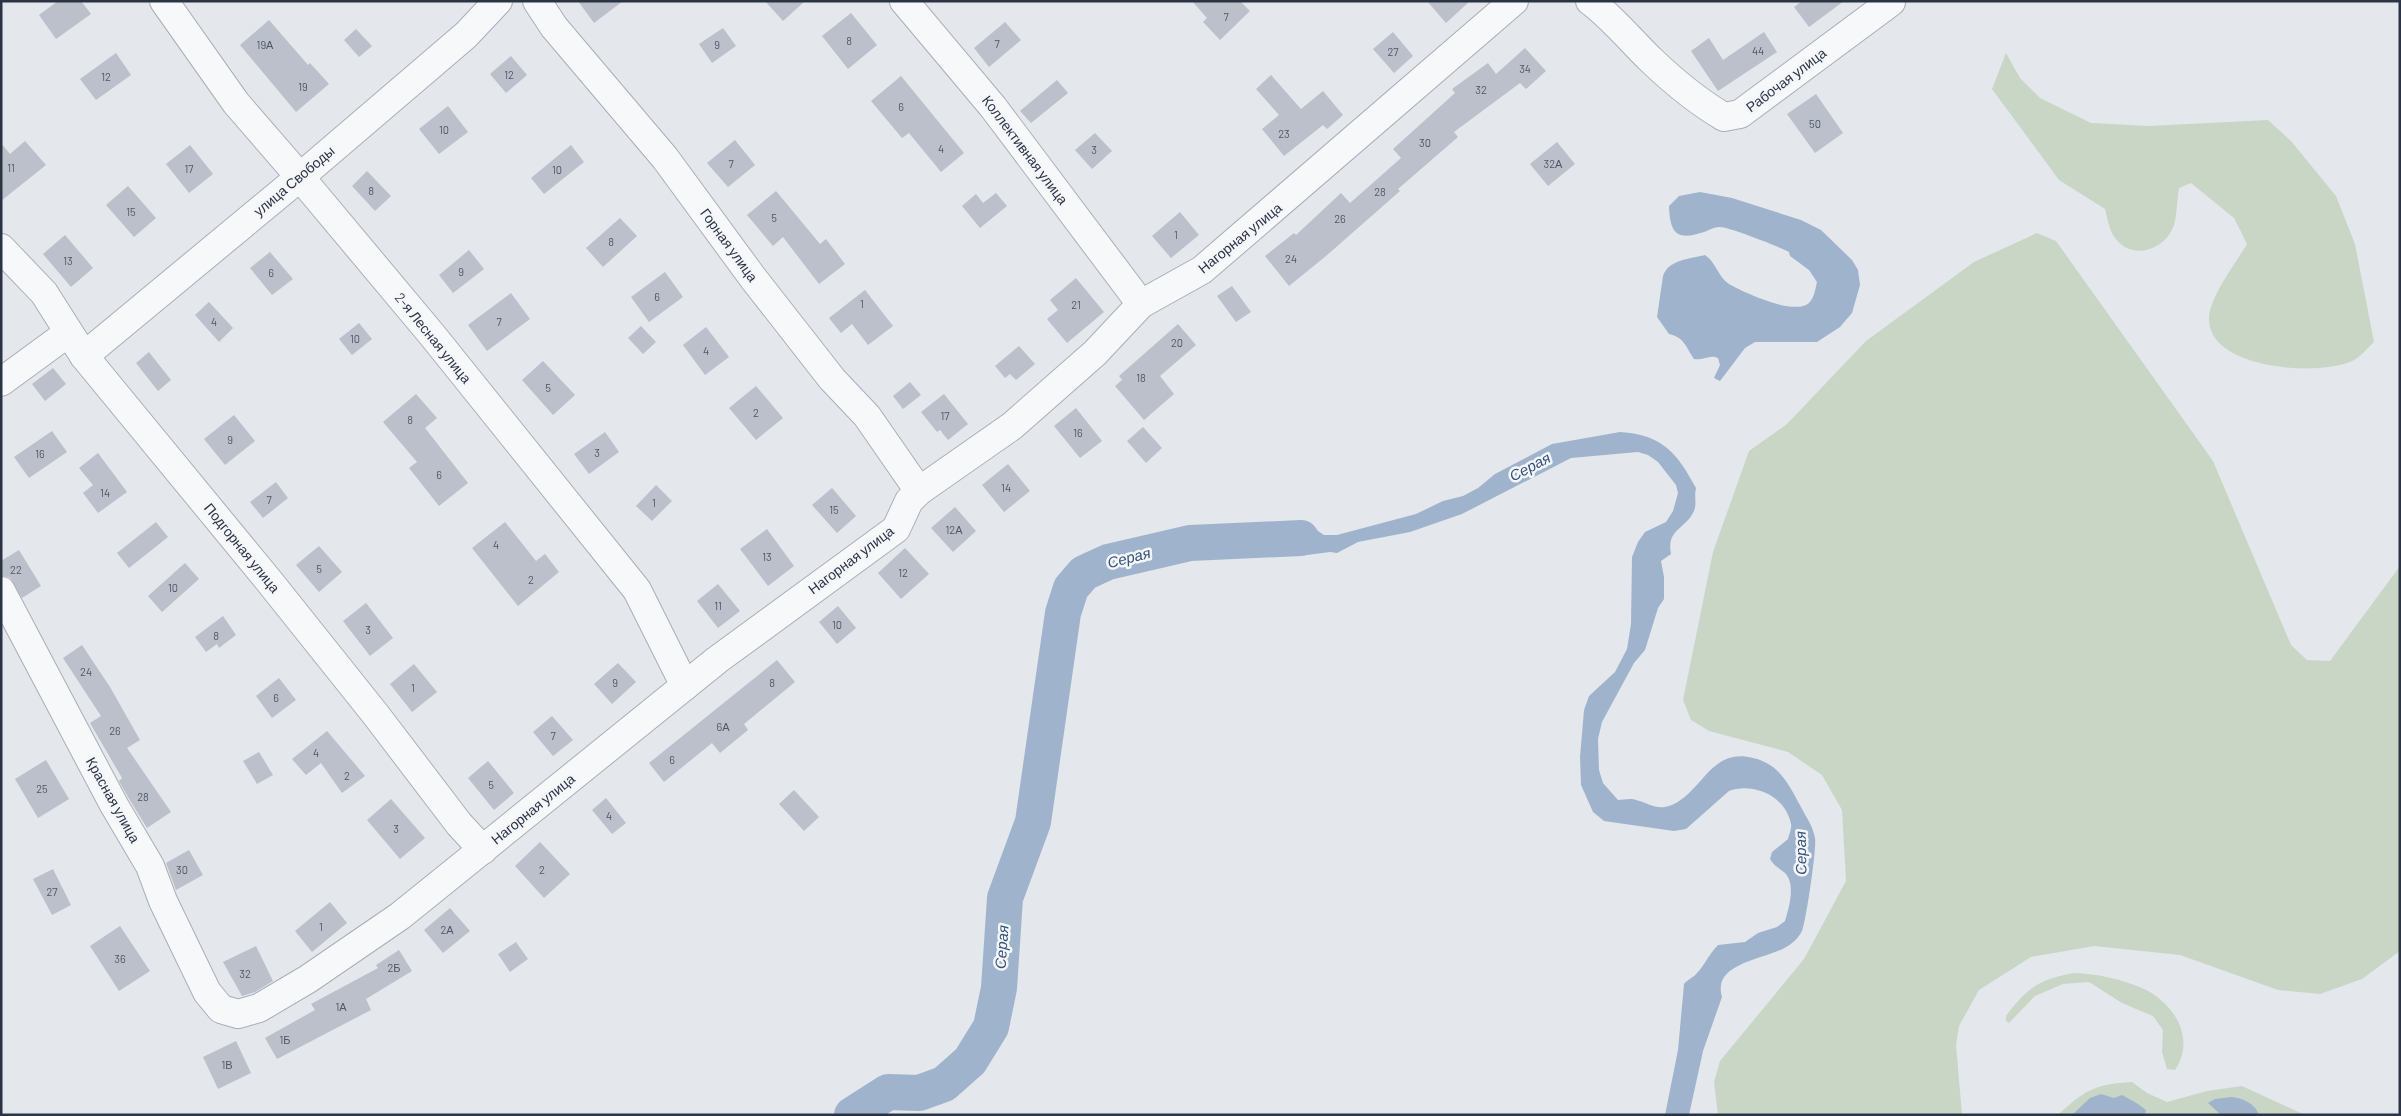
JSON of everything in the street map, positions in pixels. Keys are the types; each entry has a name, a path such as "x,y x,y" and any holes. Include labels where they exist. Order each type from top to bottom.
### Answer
{"street":[{"name":"2-я Лесная улица","path":"164,1 236,103 439,344 637,590 685,686"},
{"name":"улица Свободы","path":"84,356 300,177 466,35 498,1"},
{"name":"Горная улица","path":"537,1 554,28 665,158 753,278 832,379 867,416 919,491"},
{"name":"Коллективная улица","path":"904,1 993,107 1141,304"},
{"name":"Нагорная улица","path":"221,1010 238,1014 259,1008 308,979 400,916 717,660 896,529 909,501 919,491 1012,426 1095,353 1141,304 1202,270 1514,1"},
{"name":"Рабочая улица","path":"1590,1 1603,10 1651,60 1696,100 1724,117 1740,114 1891,2"},
{"name":"Подгорная улица","path":"1,248 44,293 84,356 269,581 376,714 459,824 482,850"},
{"path":"1,382 68,333"},
{"name":"Красная улица","path":"1,591 114,805 150,866 163,900 207,992 221,1010"}],"green space":[{"path":"2006,53 2020,78 2040,98 2091,123 2149,126 2268,120 2291,141 2336,196 2355,244 2374,342 2355,360 2336,366 2315,368 2267,365 2244,358 2226,348 2213,335 2209,318 2210,309 2224,280 2247,244 2234,218 2191,183 2179,188 2174,226 2167,238 2160,244 2144,250 2135,250 2119,243 2113,235 2105,209 2059,180 1992,89"},
{"path":"2037,233 2056,241 2213,461 2291,645 2307,660 2330,661 2400,566 2400,951 2362,979 2320,994 2278,990 2180,955 2094,946 2031,957 1979,990 1959,1026 1956,1045 1962,1115 1718,1115 1714,1082 1720,1061 1804,959 1846,881 1842,810 1822,775 1788,752 1709,731 1691,720 1683,700 1713,552 1749,451 1787,424 1866,341 1974,262"},
{"path":"2074,973 2101,976 2127,982 2144,989 2165,1004 2173,1013 2183,1035 2181,1058 2175,1070 2167,1069 2162,1052 2163,1030 2153,1016 2122,1003 2089,982 2063,984 2035,996 2009,1023 2006,1021 2006,1016 2014,1006 2035,986 2052,978"},
{"path":"2132,1082 2147,1093 2167,1102 2207,1091 2242,1086 2305,1115 2058,1115 2091,1090 2109,1084"}],"water":[{"path":"1700,192 1732,198 1801,220 1821,230 1852,260 1858,270 1860,285 1852,313 1840,327 1817,342 1755,342 1745,348 1720,381 1714,378 1720,365 1718,358 1694,359 1684,343 1678,337 1669,334 1657,317 1663,276 1670,266 1687,259 1705,255 1722,278 1729,284 1767,301 1798,307 1806,305 1811,301 1817,282 1809,270 1790,256 1789,252 1742,233 1719,227 1695,235 1687,236 1677,233 1671,223 1669,206 1679,196"},
{"path":"1620,432 1647,437 1667,448 1682,465 1696,488 1694,511 1671,539 1671,554 1661,561 1664,577 1664,599 1658,608 1645,650 1634,663 1602,722 1598,739 1599,770 1603,783 1618,800 1634,799 1656,807 1664,807 1680,800 1716,765 1726,759 1738,756 1753,758 1770,765 1783,776 1813,829 1815,838 1811,884 1802,931 1792,943 1783,949 1746,962 1734,968 1726,975 1721,985 1722,997 1703,1051 1689,1115 1665,1115 1678,1050 1684,984 1700,970 1718,945 1745,942 1758,933 1777,927 1785,921 1791,896 1790,883 1785,873 1770,859 1772,852 1788,839 1791,826 1788,814 1776,799 1758,790 1748,788 1729,791 1686,829 1674,831 1604,821 1593,812 1581,785 1580,757 1584,710 1589,696 1615,672 1627,649 1631,624 1632,557 1638,542 1645,532 1666,522 1673,511 1678,493 1676,485 1658,462 1648,455 1638,452 1571,458 1462,514 1410,532 1358,542 1337,553 1307,555 1294,548 1282,546 1254,550 1251,533 1312,527 1324,535 1337,535 1416,514 1443,501 1463,496 1478,488 1495,474 1552,444"},
{"path":"2101,1094 2114,1098 2122,1095 2146,1110 2145,1115 2072,1115 2090,1098"},
{"path":"2231,1097 2248,1102 2259,1115 2220,1114 2208,1103 2215,1099"}],"building":[{"path":"58,1 81,1 91,14 56,39 39,15"},
{"path":"578,1 623,1 594,23"},
{"path":"765,1 805,1 783,21"},
{"path":"1192,1 1240,1 1250,11 1220,40 1203,22 1207,18"},
{"path":"1427,1 1470,1 1446,23"},
{"path":"1802,1 1844,1 1809,27 1794,7"},
{"path":"851,13 877,45 848,69 822,36"},
{"path":"269,20 308,65 310,63 329,84 296,112 240,45"},
{"path":"1005,22 1021,40 989,67 974,48"},
{"path":"723,28 736,46 712,63 699,44"},
{"path":"356,29 372,46 359,57 344,40"},
{"path":"1393,32 1413,56 1394,73 1373,49"},
{"path":"1764,32 1777,52 1718,91 1691,51 1709,38 1723,60"},
{"path":"1525,48 1546,71 1526,89 1520,83 1454,132 1458,137 1398,189 1400,191 1289,286 1265,256 1294,233 1296,235 1341,193 1350,203 1401,158 1393,149 1455,93 1452,89 1488,63 1496,74"},
{"path":"116,53 131,75 96,100 80,79"},
{"path":"511,56 527,75 506,93 490,74"},
{"path":"1271,75 1301,109 1323,91 1343,115 1327,129 1323,125 1284,156 1262,129 1279,115 1256,89"},
{"path":"901,76 964,153 941,172 909,133 902,138 871,101"},
{"path":"1057,80 1068,93 1031,123 1020,111"},
{"path":"1816,94 1843,133 1815,153 1787,114"},
{"path":"448,106 468,132 439,154 419,129"},
{"path":"1095,133 1112,151 1092,169 1075,150"},
{"path":"735,140 755,165 728,187 707,163"},
{"path":"25,141 46,165 1,201 1,143 10,154"},
{"path":"1557,142 1575,164 1548,186 1530,164"},
{"path":"190,145 213,174 189,193 166,164"},
{"path":"571,145 584,162 544,194 531,178"},
{"path":"367,171 391,196 375,211 352,186"},
{"path":"128,186 156,218 134,237 106,205"},
{"path":"776,191 820,244 826,239 845,264 819,284 783,237 773,246 747,215"},
{"path":"996,193 1007,206 980,228 962,206 976,194 983,203"},
{"path":"1180,212 1199,235 1171,258 1152,236"},
{"path":"620,218 637,236 603,267 586,248"},
{"path":"65,235 93,268 71,287 43,254"},
{"path":"469,250 484,269 453,293 439,275"},
{"path":"270,252 293,279 272,295 250,268"},
{"path":"665,272 683,297 649,322 631,297"},
{"path":"1076,278 1104,312 1067,343 1047,319 1058,310 1050,300"},
{"path":"1232,286 1251,312 1236,322 1217,296"},
{"path":"865,290 893,326 868,345 852,324 841,333 829,318"},
{"path":"511,293 530,319 487,351 468,325"},
{"path":"209,302 233,328 219,342 195,315"},
{"path":"359,323 372,339 352,355 339,339"},
{"path":"1178,324 1196,345 1160,376 1174,394 1144,420 1115,386 1122,380 1119,376"},
{"path":"641,326 656,342 643,354 628,338"},
{"path":"706,327 729,357 705,375 683,345"},
{"path":"1019,346 1035,364 1016,380 1010,374 1005,378 995,366"},
{"path":"149,352 171,380 158,391 136,363"},
{"path":"543,361 575,395 553,415 522,380"},
{"path":"53,368 66,384 45,401 32,384"},
{"path":"910,382 921,395 903,409 893,396"},
{"path":"756,386 783,418 756,440 729,408"},
{"path":"416,394 437,418 425,428 468,483 439,506 409,468 417,462 383,422"},
{"path":"944,394 968,424 948,440 940,430 937,432 921,412"},
{"path":"1076,408 1102,441 1080,458 1054,426"},
{"path":"234,415 255,441 225,465 204,439"},
{"path":"1143,427 1162,448 1146,463 1127,441"},
{"path":"52,431 67,452 29,478 14,457"},
{"path":"605,432 619,452 589,474 574,454"},
{"path":"98,453 127,492 98,513 83,493 93,485 79,468"},
{"path":"1008,464 1030,491 1004,512 982,485"},
{"path":"276,482 288,498 263,518 250,502"},
{"path":"656,485 672,501 652,521 636,506"},
{"path":"832,488 856,516 837,533 812,505"},
{"path":"955,507 976,531 953,552 931,528"},
{"path":"156,522 168,537 129,568 117,553"},
{"path":"505,522 536,561 545,554 559,572 518,606 472,548"},
{"path":"767,529 794,566 768,586 740,549"},
{"path":"319,546 342,572 319,592 296,565"},
{"path":"905,548 929,574 901,599 878,573"},
{"path":"19,550 41,586 22,598 10,578 1,575 1,561"},
{"path":"185,563 199,579 162,612 148,596"},
{"path":"718,584 740,611 718,628 697,601"},
{"path":"366,603 393,638 370,656 343,621"},
{"path":"838,606 856,628 837,644 819,622"},
{"path":"223,616 236,635 219,648 217,644 206,652 195,637"},
{"path":"82,645 110,687 140,740 127,748 171,812 147,828 119,781 122,778 90,723 101,716 63,658"},
{"path":"777,660 795,682 744,724 748,730 720,753 712,743 664,782 649,763"},
{"path":"618,663 636,682 612,704 594,684"},
{"path":"414,664 437,692 412,712 390,684"},
{"path":"279,678 296,700 272,718 256,696"},
{"path":"552,716 573,740 553,756 533,732"},
{"path":"327,731 365,776 342,793 321,763 306,775 292,759"},
{"path":"259,752 273,775 257,784 243,761"},
{"path":"46,760 69,799 38,818 15,779"},
{"path":"488,761 514,793 494,810 468,778"},
{"path":"794,790 819,817 804,831 779,804"},
{"path":"606,798 626,823 612,834 592,810"},
{"path":"391,799 425,838 400,859 367,820"},
{"path":"540,842 570,874 544,898 515,866"},
{"path":"189,850 203,875 176,890 166,863"},
{"path":"53,869 71,905 52,915 33,879"},
{"path":"330,902 347,923 312,952 295,931"},
{"path":"450,908 470,931 443,953 424,930"},
{"path":"120,926 150,971 119,991 90,946"},
{"path":"516,942 528,959 510,972 498,954"},
{"path":"256,946 273,981 255,992 242,996 223,962"},
{"path":"399,950 412,971 366,999 371,1010 277,1059 265,1038 315,1010 311,1004 378,968 376,965"},
{"path":"236,1041 251,1073 218,1089 203,1057"}],"waterway":[{"name":"Серая","path":"852,1115 888,1092 919,1093 944,1084 970,1061 991,1027 999,988 1005,898 1033,822 1063,613 1071,588 1084,573 1108,562 1190,543 1301,538"}]}
